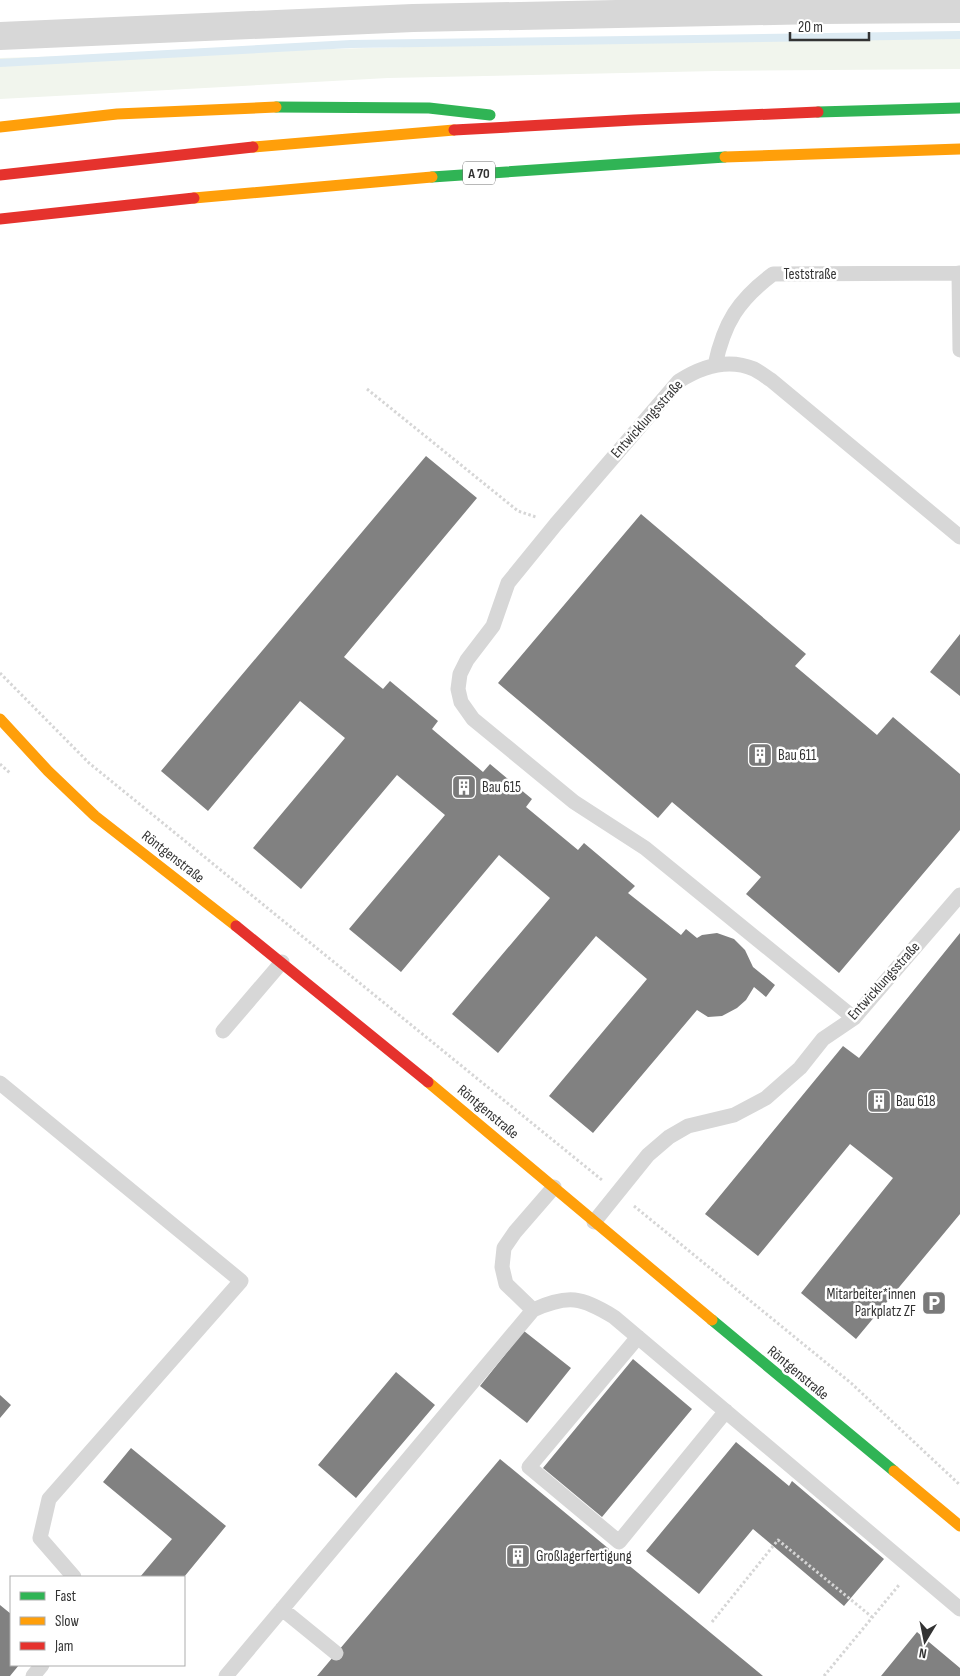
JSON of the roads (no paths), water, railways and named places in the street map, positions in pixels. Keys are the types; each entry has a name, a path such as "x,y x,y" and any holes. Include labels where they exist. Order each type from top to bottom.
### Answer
{"main road":[{"path":"0,127 117,114 280,107 429,108 571,123"},
{"path":"0,175 313,142 438,131 788,112 960,108"},
{"name":"A 70","path":"0,219 158,201 445,175 627,162 960,149"},
{"name":"Röntgenstraße","path":"0,719 48,771 95,816 282,962 960,1526"}],"street":[{"path":"0,36 414,18 960,9"}],"lane":[{"name":"Teststraße","path":"715,365 728,322 743,300 772,274 960,273 960,350"},
{"name":"Entwicklungsstraße","path":"854,1018 645,848 574,802 473,719 461,702 458,689 460,674 467,660 492,626 508,583 556,524 679,381 694,371 715,365 734,365 754,369 771,380 960,537"},
{"name":"Entwicklungsstraße","path":"594,1222 648,1155 669,1137 688,1126 734,1115 766,1098 800,1068 828,1034 854,1018 960,894"},
{"path":"222,1031 282,962"},
{"path":"0,1082 241,1281 49,1499 40,1538 73,1576"},
{"path":"533,1310 506,1284 502,1267 504,1248 515,1232 554,1188"},
{"path":"226,1676 533,1310 552,1301 573,1299 593,1304 614,1317 960,1609"},
{"path":"638,1337 529,1467 620,1542 726,1411"},
{"path":"282,1609 336,1653"},
{"path":"33,1676 41,1666"}],"waterway":[{"path":"0,63 351,44 960,35"}],"place":[{"name":"Bau 611","path":"760,755"},
{"name":"Bau 615","path":"464,787"},
{"name":"Bau 618","path":"879,1101"},
{"name":"Mitarbeiter*innen Parkplatz ZF","path":"934,1303"},
{"name":"Großlagerfertigung","path":"518,1556"}]}
